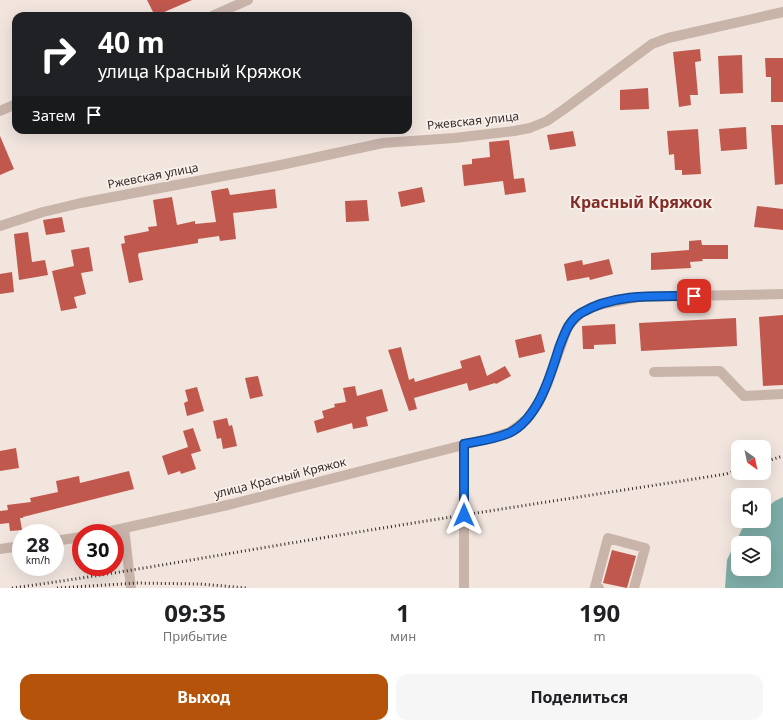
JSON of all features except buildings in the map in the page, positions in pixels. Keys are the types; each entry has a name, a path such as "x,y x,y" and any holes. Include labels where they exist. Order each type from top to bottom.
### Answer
{"street":[{"path":"221,12 248,0"},
{"name":"Ржевская улица","path":"0,226 43,212 81,203 276,166 383,143 499,133 530,128 548,121 652,44 668,38 783,12"},
{"path":"0,111 12,106"},
{"name":"улица Красный Кряжок","path":"124,528 232,504 510,432 526,419 539,402 568,326 581,314 598,305 638,297 783,294"},
{"path":"654,372 720,371 744,396 783,394"},
{"path":"464,444 464,588"},
{"path":"124,528 131,588"},
{"path":"599,588 595,587 608,538 645,548 634,588"},
{"path":"0,549 12,547"}],"water":[{"path":"783,497 783,588 725,588 727,560 731,552 731,576 771,576 771,536 739,536 743,528 771,528 771,504"}],"railway":[{"path":"771,460 783,456"},
{"path":"12,588 91,577 731,472"},
{"path":"57,588 136,583 200,584 247,588"}],"district":[{"name":"Красный Кряжок","path":"641,202"}],"route":[{"path":"464,515 464,444 510,432 526,419 539,402 547,384 562,339 568,326 574,319 598,305 622,300 638,297 694,296"}]}
